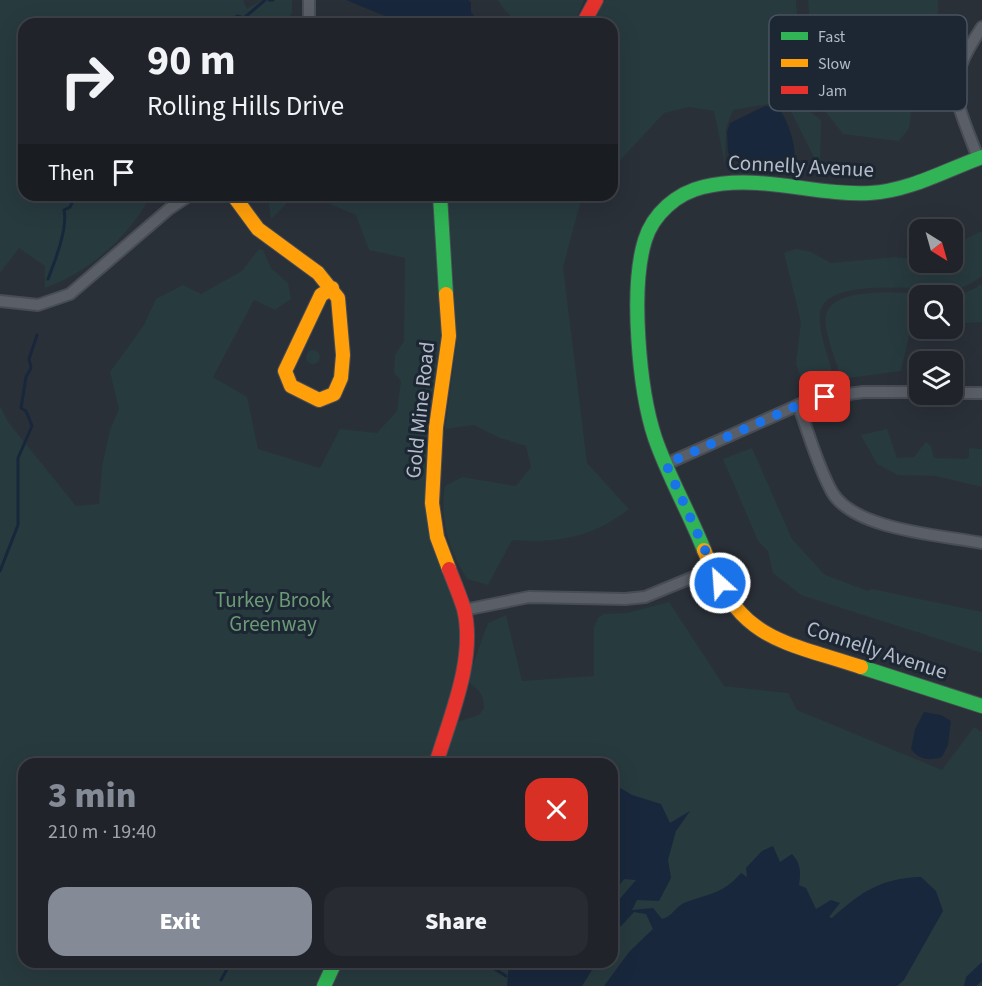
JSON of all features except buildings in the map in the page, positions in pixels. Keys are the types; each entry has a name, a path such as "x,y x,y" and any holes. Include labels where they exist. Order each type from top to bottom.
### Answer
{"street":[{"path":"309,0 309,18"},
{"path":"586,18 596,0"},
{"path":"967,52 982,27"},
{"path":"961,111 980,158"},
{"name":"Connelly Avenue","path":"980,158 918,183 873,193 721,183 691,190 665,208 648,231 639,267 644,395 651,427 713,569 727,597 740,614 776,639 982,706"},
{"path":"0,301 38,304 70,294 168,209 181,201"},
{"path":"237,201 258,230 318,273 332,288 340,305 342,372 335,393 329,398 319,400 291,386 285,372 321,295 332,288"},
{"name":"Gold Mine Road","path":"438,758 465,658 464,610 437,537 432,503 436,427 449,336 440,201"},
{"path":"666,464 812,399 849,393 909,392"},
{"path":"963,393 982,393"},
{"path":"798,405 832,492 848,509 873,522 982,543"},
{"path":"464,610 529,597 625,599 645,597 713,569"},
{"path":"324,986 332,968"}],"green space":[{"path":"0,0 243,0 247,9 262,0 292,0 290,18 18,18 18,201 147,201 132,225 106,251 77,273 61,281 45,288 45,266 19,248 0,273"},
{"path":"498,0 584,0 576,18 513,18"},
{"path":"605,0 796,0 797,15 769,15 769,104 733,110 726,128 725,165 714,111 689,107 664,113 618,163 618,18 595,18"},
{"path":"808,0 938,0 936,15 809,15"},
{"path":"791,111 809,111 821,120 820,169"},
{"path":"825,111 909,111 911,113 909,128 899,141 843,134"},
{"path":"268,201 289,201 271,219"},
{"name":"Turkey Brook Greenway","path":"323,201 433,201 445,337 428,423 429,496 459,610 460,650 457,672 433,758 18,758 18,968 324,968 316,986 0,986 0,406 8,422 76,506 99,504 102,467 110,430 119,409 110,372 144,325 156,299 183,285 201,294 242,271 259,249 263,250 271,268 288,283 291,299 275,310 254,300 213,377 247,397 258,449 320,468 340,429 377,433 397,411 401,381 394,373 395,355 404,341 405,258 369,250 356,215"},
{"path":"448,201 583,201 563,267 587,463 629,509 602,526 574,536 544,541 512,540 488,585 467,579 455,557 447,534 443,511 445,486 462,477 516,486 531,467 526,446 500,438 474,425 445,429 457,340"},
{"path":"982,231 982,276 968,285 963,287 963,285 909,285 909,288 856,289 838,294 825,302 820,314 820,322 834,382 805,389 796,364 801,322 784,253 796,249 811,252 831,263 896,257 909,259 909,273 963,273 963,240"},
{"path":"982,284 982,322 963,323 963,293"},
{"path":"884,293 909,294 909,336 901,371 841,379 828,338 826,316 832,305 845,298"},
{"path":"310,350 316,350 320,357 316,364 310,364 306,360 306,354"},
{"path":"887,429 897,458 914,457 926,442 931,446 934,458 966,459 969,457 969,448 982,449 982,487 936,476 898,475 877,464 861,435"},
{"path":"752,448 792,539 825,575 868,591 872,589 982,612 982,653 801,595 773,573 768,551 758,541 723,459"},
{"path":"669,602 724,686 788,693 797,710 942,770 974,727 982,732 982,986 328,986 337,968 618,968 618,758 444,758 454,723 479,715 484,708 480,692 467,681 488,623 506,615 522,681 594,676 594,627 598,618 604,614 627,613"}],"water":[{"path":"346,0 468,0 471,2 471,12 476,18 390,18"},
{"path":"765,106 769,106 769,111 781,111 794,145 794,160 791,165 736,161 728,153 727,132 730,123"},
{"path":"924,712 941,715 951,721 948,745 942,757 925,759 911,749 915,729"},
{"path":"618,787 632,795 661,804 670,823 690,811 676,831 668,860 671,878 659,901 637,900 632,910 653,908 662,919 666,918 684,903 728,886 741,873 747,877 746,868 762,851 773,846 780,862 792,854 795,858 800,868 799,885 806,888 816,909 831,900 840,903 829,917 832,918 872,888 894,880 921,877 936,891 943,911 904,980 897,986 604,986 629,952 653,929 646,914 634,912 618,927 618,901 636,880 624,879 618,887"},
{"path":"982,962 982,981 976,986 964,986 966,977"},
{"path":"508,968 593,968 582,986 507,986"}],"waterway":[{"path":"244,18 265,0"},
{"path":"235,18 237,16 244,18"},
{"path":"48,279 63,235 64,210 70,207 73,201"},
{"path":"0,571 18,525 18,458 32,426 26,411 21,408 26,377 31,368 29,359 37,335"},
{"path":"221,980 228,968"},
{"path":"493,968 506,976"}],"traffic: fast":[{"path":"704,550 655,438 649,418 641,367 637,311 640,260 645,240 660,213 684,194 724,183 745,182 849,193 870,193 913,184 982,157"},
{"path":"440,201 446,294"},
{"path":"861,667 982,706"},
{"path":"324,986 332,968"}],"traffic: slow":[{"path":"237,201 258,229 318,273 331,289"},
{"path":"331,289 338,298 343,355 341,378 334,394 319,400 291,386 285,371 321,295 331,289"},
{"path":"446,294 449,336 436,427 432,503 437,537 449,569"},
{"path":"704,550 732,603 748,620 764,632 806,650 861,667"}],"traffic: jam":[{"path":"586,18 596,0"},
{"path":"438,758 460,688 467,648 464,609 449,569"}],"route":[{"path":"720,583 666,464 812,399 825,397"}]}
